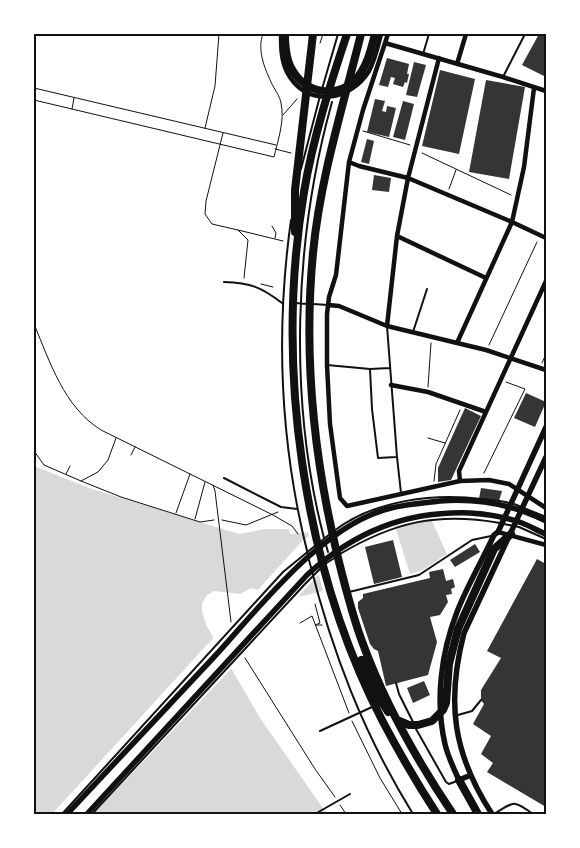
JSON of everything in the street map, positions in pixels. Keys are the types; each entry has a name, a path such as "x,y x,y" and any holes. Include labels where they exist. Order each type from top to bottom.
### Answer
{"highway":[{"path":"285,34 288,60 293,72 302,82 315,91 329,92 343,89 355,80 363,70 375,34"},
{"path":"313,34 295,190 292,310 299,434 313,523 326,577 354,655 384,723 437,814"},
{"path":"294,266 304,191 318,128 347,34"},
{"path":"362,34 323,188 314,252 310,299 309,348 315,436 337,554 364,646 387,700 438,792 453,814"},
{"path":"335,604 378,696 388,712 401,723 409,725 426,724 437,717 446,703 453,646 464,615 494,549 511,534"},
{"path":"459,780 478,814"}],"street":[{"path":"281,34 281,46 287,72 304,90 315,96 328,97 342,95 362,80 369,70 381,34"},
{"path":"388,34 349,162 336,275 328,305 327,365 330,424 340,498 348,506 434,486 460,481 481,480 510,484 546,508"},
{"path":"457,64 466,34"},
{"path":"385,43 546,91"},
{"path":"386,326 397,236 408,178 439,58"},
{"path":"457,343 512,222 524,167 534,88"},
{"path":"349,162 408,178 546,238"},
{"path":"397,236 486,278"},
{"path":"460,481 459,471 546,281"},
{"path":"328,305 339,306 386,326 486,350 546,370"},
{"path":"391,385 428,392 486,412"},
{"path":"471,775 459,780 446,746 442,726 441,686 443,659 457,612 518,490 546,427"},
{"path":"492,814 462,754 455,716 454,687 456,661 464,633 546,457"},
{"path":"67,814 288,575 342,530 390,508 458,500 497,503 524,511 546,521"},
{"path":"87,814 307,575 327,557 345,546 385,525 432,514 491,515 522,522 546,534"},
{"path":"496,533 511,534 546,545"},
{"path":"443,659 456,661"}],"lane":[{"path":"338,34 304,156 288,242 282,303 282,372 286,439 300,526 326,626 359,713 413,814"},
{"path":"423,54 429,34"},
{"path":"503,77 525,34"},
{"path":"328,552 320,522 304,421 300,355 302,276 314,182 332,102"},
{"path":"224,282 245,283 266,291 282,303 328,305"},
{"path":"413,332 427,289"},
{"path":"386,326 397,457 402,493"},
{"path":"327,365 370,369 390,368"},
{"path":"370,369 372,409 378,458 397,457"},
{"path":"224,478 281,507 297,509"},
{"path":"62,814 283,572 340,526 360,515 389,504 460,496 506,502 546,517"},
{"path":"92,814 306,582 330,560 368,538 387,530 433,519 457,518 519,526 546,539"},
{"path":"347,592 419,575 472,540 496,533"},
{"path":"396,683 403,704 446,782 449,784 459,780"},
{"path":"320,731 387,700"},
{"path":"455,716 472,711 481,700"},
{"path":"377,704 388,724 393,748 420,794 425,797"},
{"path":"315,814 350,794"},
{"path":"492,814 515,803 520,804 533,814"}],"path":[{"path":"205,128 215,86 219,34"},
{"path":"34,100 274,156 282,116 281,102 271,82 261,54 260,41 263,34"},
{"path":"34,88 276,145"},
{"path":"72,109 75,97"},
{"path":"358,130 398,140 517,198"},
{"path":"223,133 206,201 205,214 212,224 288,242"},
{"path":"275,150 304,156"},
{"path":"447,194 457,169"},
{"path":"272,226 276,233 275,239"},
{"path":"238,230 248,240 244,279"},
{"path":"486,350 540,235"},
{"path":"259,283 273,287"},
{"path":"34,324 50,362 71,402 88,422 273,514 292,526 297,532"},
{"path":"428,392 432,337"},
{"path":"539,368 546,354"},
{"path":"481,480 525,390 501,380"},
{"path":"434,486 434,471 463,404"},
{"path":"81,481 98,472 108,460 112,446 117,438"},
{"path":"428,438 446,443"},
{"path":"131,455 135,447"},
{"path":"34,451 44,465 121,497 194,520 205,522 214,520"},
{"path":"66,475 70,466"},
{"path":"175,514 190,474"},
{"path":"194,520 205,481"},
{"path":"212,485 215,491 231,623"},
{"path":"222,520 246,525 277,512 281,507"},
{"path":"314,600 320,623 315,625"},
{"path":"300,622 312,616 351,717 380,778 402,814"},
{"path":"315,625 326,626"},
{"path":"241,652 315,769 346,814"}],"shaded area":[{"path":"34,466 92,489 239,534 265,529 289,529 290,534 308,532 323,591 303,596 269,593 251,588 240,594 214,591 206,596 202,604 202,611 206,625 260,718 327,814 34,814"},
{"path":"431,519 447,554 423,570 410,574 395,526"}],"pier":[{"path":"311,535 321,572 297,598 256,592 303,540"},
{"path":"215,636 233,667 93,814 52,814"}],"building":[{"path":"539,34 546,34 546,77 522,65"},
{"path":"387,58 409,64 407,83 405,82 403,87 393,84 395,78 391,77 388,87 379,85"},
{"path":"414,62 426,65 417,97 406,95"},
{"path":"440,70 475,79 459,154 422,146"},
{"path":"486,80 525,87 509,179 469,172"},
{"path":"375,99 385,101 382,111 386,112 387,106 396,108 389,137 367,132"},
{"path":"403,101 414,104 405,140 393,137"},
{"path":"367,139 374,141 369,164 361,162"},
{"path":"374,175 391,178 389,192 372,190"},
{"path":"526,393 546,402 535,427 514,418"},
{"path":"465,408 481,416 451,480 438,482 438,468"},
{"path":"481,488 502,491 499,501 479,499"},
{"path":"393,540 402,577 374,584 365,547"},
{"path":"475,544 480,552 455,567 450,560"},
{"path":"537,559 546,564 546,807 487,772 493,763 481,754 491,736 473,724 484,704 481,700 481,690 501,658 487,651"},
{"path":"443,569 446,581 453,579 455,587 451,589 452,594 446,595 448,602 440,615 430,617 437,642 428,675 386,686 378,651 370,644 358,608 358,602 363,598 363,594 430,578 429,572"},
{"path":"424,681 430,695 413,703 407,688"}]}
